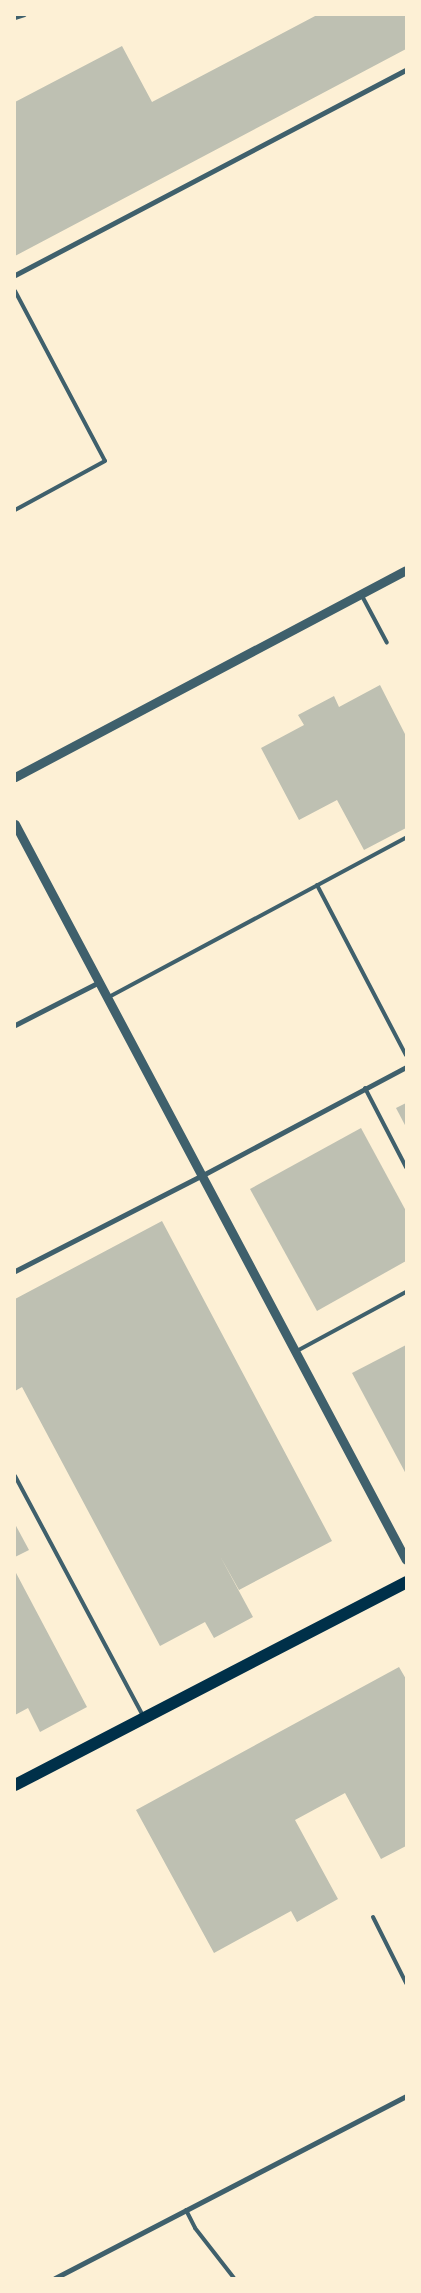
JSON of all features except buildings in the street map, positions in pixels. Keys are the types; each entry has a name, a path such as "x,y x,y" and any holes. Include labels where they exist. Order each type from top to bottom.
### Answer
{"main road":[{"path":"15,1785 406,1582"}],"street":[{"path":"15,275 406,70"},
{"path":"15,777 406,570"},
{"path":"15,824 406,1560"},
{"path":"15,1025 99,982"},
{"path":"15,1271 201,1176 406,1067"},
{"path":"55,2278 406,2096"}],"lane":[{"path":"15,18 26,15"},
{"path":"15,291 105,461 15,510"},
{"path":"360,594 387,643"},
{"path":"107,998 406,838"},
{"path":"317,885 406,1055"},
{"path":"365,1088 406,1167"},
{"path":"295,1352 406,1292"},
{"path":"15,1476 144,1718"},
{"path":"373,1917 406,1983"},
{"path":"186,2210 195,2228 234,2278"}]}
